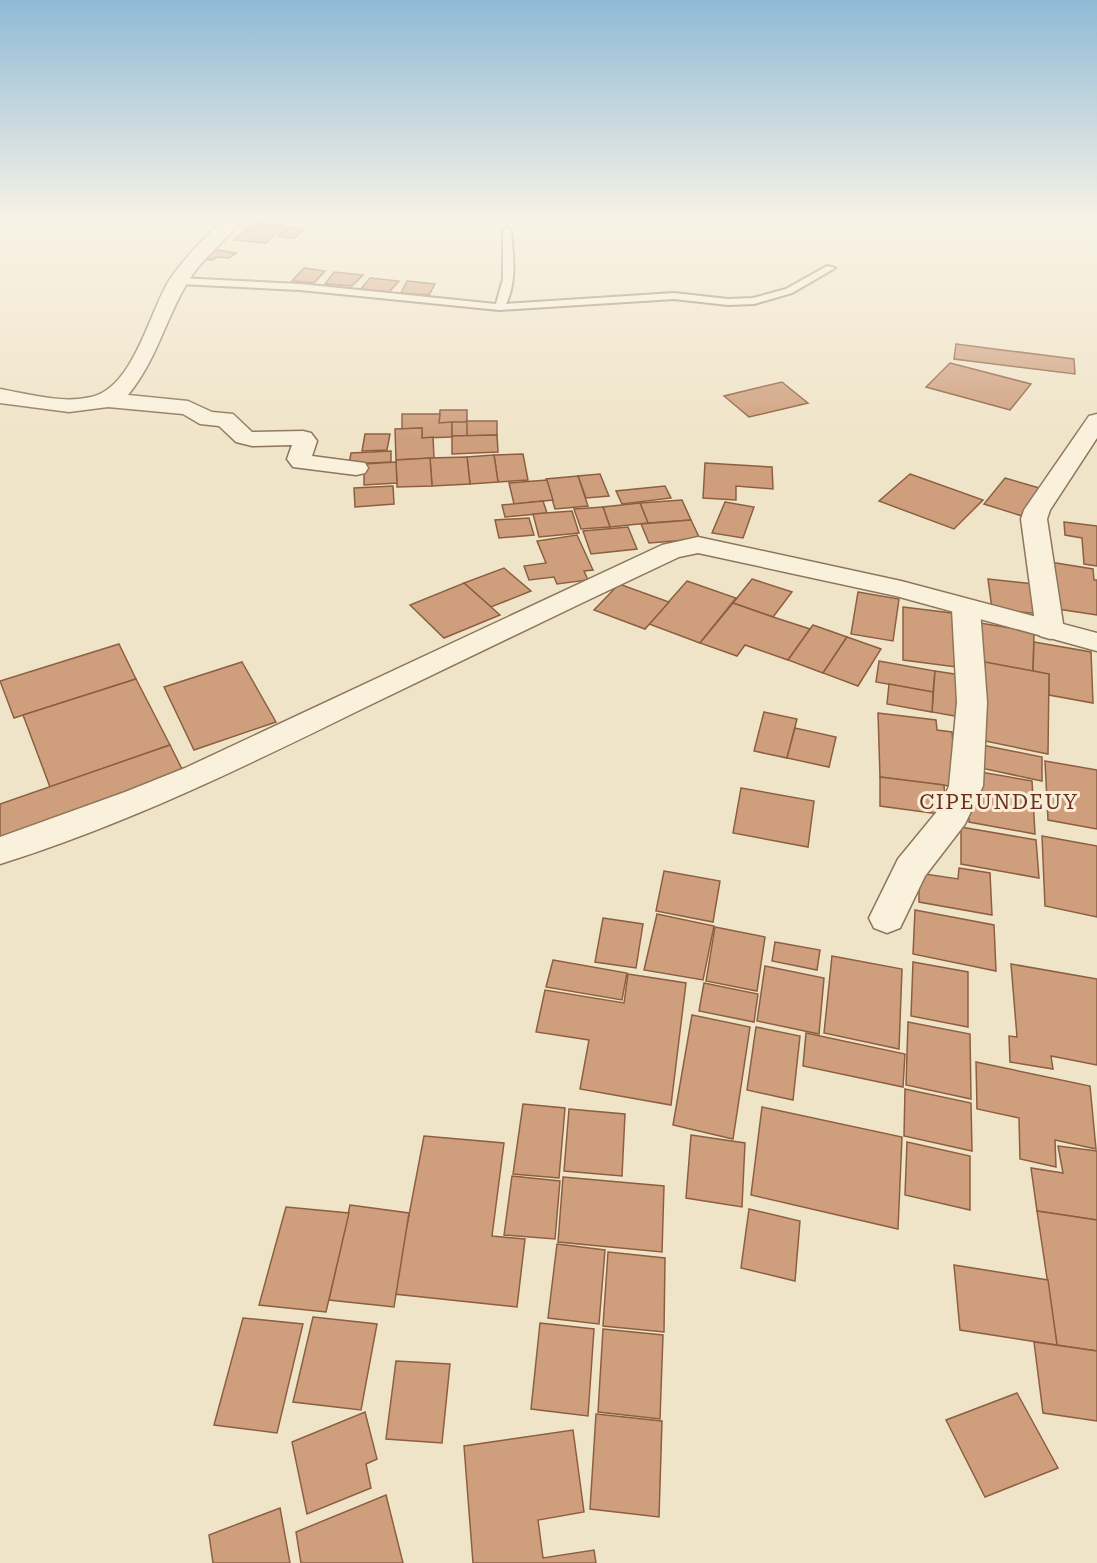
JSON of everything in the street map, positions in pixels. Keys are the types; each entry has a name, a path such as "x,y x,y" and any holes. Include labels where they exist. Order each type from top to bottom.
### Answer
{"street":[{"path":"108,400 123,388 133,373 173,293"},
{"path":"0,396 72,405 108,400 188,408 208,419 225,419 244,437 252,439 303,438 305,443 299,459 301,462 356,468"},
{"path":"1050,630 1034,519 1037,510 1097,421"},
{"path":"0,851 137,801 197,776 517,622 671,551 687,547 713,547 901,590 1097,642"},
{"path":"887,918 911,869 953,815 966,786 972,702 966,609"}],"lane":[{"path":"359,293 500,307 674,296 728,302 754,301 782,293"},
{"path":"500,307 506,293"}],"building":[{"path":"401,293 430,293 429,295"},
{"path":"956,344 1074,359 1075,374 954,359"},
{"path":"950,363 1031,384 1010,410 926,387"},
{"path":"782,382 808,403 749,417 724,396"},
{"path":"440,410 467,410 467,422 439,423"},
{"path":"402,414 440,414 439,423 452,422 452,437 422,438 422,428 402,429"},
{"path":"466,421 497,421 497,435 467,436"},
{"path":"452,422 467,422 467,436 452,436"},
{"path":"422,428 422,438 433,437 434,458 396,460 395,429"},
{"path":"365,434 390,434 387,450 362,451"},
{"path":"497,435 498,452 452,454 452,436"},
{"path":"391,451 391,462 349,464 351,453"},
{"path":"523,454 528,480 498,482 494,455"},
{"path":"494,455 498,482 470,484 467,457"},
{"path":"467,457 470,484 432,486 430,458"},
{"path":"430,458 432,486 397,487 396,460"},
{"path":"396,462 397,483 364,485 364,464"},
{"path":"705,463 772,467 773,489 736,486 736,500 703,498"},
{"path":"600,474 609,496 586,498 578,476"},
{"path":"910,474 983,500 954,529 879,501"},
{"path":"578,476 588,506 555,509 546,479"},
{"path":"1005,478 1046,490 1025,517 984,504"},
{"path":"547,480 553,500 514,504 509,483"},
{"path":"393,486 394,504 355,507 354,488"},
{"path":"665,486 671,498 622,504 616,491"},
{"path":"682,500 691,520 648,523 640,503"},
{"path":"543,501 547,513 505,517 502,505"},
{"path":"725,502 754,507 743,538 712,533"},
{"path":"640,503 648,523 610,527 603,507"},
{"path":"603,507 610,527 581,529 574,509"},
{"path":"572,511 579,533 539,537 533,514"},
{"path":"529,518 534,535 499,538 495,520"},
{"path":"691,520 700,539 649,543 641,524"},
{"path":"1064,522 1097,526 1097,566 1084,564 1082,538 1065,535"},
{"path":"628,527 637,549 591,554 583,531"},
{"path":"577,535 593,570 584,571 588,580 557,584 554,577 529,580 524,566 546,563 537,541"},
{"path":"1050,562 1093,569 1094,580 1097,580 1097,615 1051,608"},
{"path":"504,568 531,591 491,607 464,583"},
{"path":"752,579 792,592 773,617 733,603"},
{"path":"988,579 1034,584 1040,614 992,609"},
{"path":"687,581 736,598 700,643 649,624"},
{"path":"464,583 500,615 444,638 410,605"},
{"path":"619,584 669,602 645,629 594,610"},
{"path":"858,592 899,599 893,641 851,634"},
{"path":"733,603 810,629 788,660 745,645 737,656 700,643"},
{"path":"903,607 960,614 964,668 903,660"},
{"path":"974,622 1034,632 1033,671 971,660"},
{"path":"813,625 847,637 823,673 788,660"},
{"path":"847,637 881,649 858,686 823,673"},
{"path":"1034,642 1091,652 1093,703 1049,695 1049,674 1033,671"},
{"path":"119,644 136,679 14,718 0,681"},
{"path":"879,661 935,671 933,692 876,682"},
{"path":"242,662 276,722 194,750 164,687"},
{"path":"985,662 1049,674 1048,754 980,740"},
{"path":"935,671 967,676 966,718 932,712"},
{"path":"136,679 170,745 50,787 23,715"},
{"path":"889,684 933,692 932,712 887,704"},
{"path":"764,712 797,719 787,758 754,751"},
{"path":"878,713 936,720 937,730 952,732 957,787 880,777"},
{"path":"795,728 836,737 829,767 787,758"},
{"path":"170,745 184,773 0,839 0,804"},
{"path":"982,745 1042,757 1042,781 981,768"},
{"path":"1045,761 1097,770 1097,829 1048,820"},
{"path":"969,770 1032,781 1035,834 969,822"},
{"path":"880,777 944,785 946,815 880,806"},
{"path":"741,788 814,801 808,847 733,833"},
{"path":"961,827 1036,840 1039,878 961,864"},
{"path":"1042,836 1097,846 1097,917 1045,906"},
{"path":"959,868 990,873 992,915 919,902 919,873 958,879"},
{"path":"664,871 720,881 713,922 656,911"},
{"path":"915,910 994,925 996,971 913,954"},
{"path":"657,914 714,926 703,980 644,970"},
{"path":"603,918 643,924 636,968 595,962"},
{"path":"715,927 765,937 757,991 706,981"},
{"path":"775,942 820,950 817,970 772,961"},
{"path":"832,956 902,969 899,1049 824,1033"},
{"path":"553,960 627,973 622,1000 546,987"},
{"path":"913,962 968,972 968,1027 911,1016"},
{"path":"1011,964 1097,979 1097,1065 1051,1056 1053,1069 1010,1062 1009,1036 1017,1037"},
{"path":"765,966 824,978 819,1034 757,1021"},
{"path":"628,974 686,983 671,1105 580,1089 589,1040 536,1032 545,990 624,1003"},
{"path":"704,983 758,994 754,1022 699,1011"},
{"path":"692,1015 750,1027 733,1139 673,1125"},
{"path":"908,1022 970,1034 971,1099 906,1085"},
{"path":"756,1027 800,1036 793,1100 747,1090"},
{"path":"806,1033 905,1054 903,1087 803,1066"},
{"path":"976,1062 1090,1086 1096,1149 1055,1140 1056,1167 1020,1159 1019,1118 977,1109"},
{"path":"905,1089 971,1103 972,1151 904,1136"},
{"path":"523,1104 565,1108 559,1178 513,1174"},
{"path":"762,1107 902,1137 898,1229 751,1195"},
{"path":"569,1109 625,1114 622,1176 564,1171"},
{"path":"691,1135 745,1143 742,1207 686,1198"},
{"path":"424,1136 504,1143 492,1236 525,1239 517,1307 394,1294"},
{"path":"907,1142 970,1156 970,1210 905,1195"},
{"path":"1058,1146 1097,1151 1097,1220 1037,1211 1031,1168 1063,1173"},
{"path":"512,1176 560,1181 555,1239 504,1235"},
{"path":"563,1177 664,1186 662,1252 558,1242"},
{"path":"350,1205 409,1213 394,1307 329,1300"},
{"path":"286,1207 349,1213 326,1312 259,1305"},
{"path":"749,1209 800,1221 795,1281 741,1268"},
{"path":"1037,1211 1097,1220 1097,1351 1057,1345"},
{"path":"557,1244 605,1250 599,1324 548,1318"},
{"path":"608,1252 665,1258 664,1332 603,1326"},
{"path":"954,1265 1048,1280 1057,1345 960,1330"},
{"path":"313,1317 377,1324 361,1410 293,1402"},
{"path":"243,1318 303,1324 277,1433 214,1425"},
{"path":"540,1323 594,1329 588,1416 531,1409"},
{"path":"603,1329 663,1335 660,1419 598,1412"},
{"path":"1034,1342 1097,1351 1097,1421 1043,1413"},
{"path":"396,1361 450,1364 442,1443 386,1439"},
{"path":"1017,1393 1058,1468 985,1497 946,1420"},
{"path":"365,1412 377,1459 366,1464 371,1488 307,1514 292,1442"},
{"path":"596,1414 662,1421 659,1517 590,1509"},
{"path":"573,1430 584,1512 538,1520 543,1558 594,1550 596,1563 473,1563 464,1446"},
{"path":"386,1495 403,1563 301,1563 296,1532"},
{"path":"280,1508 290,1563 213,1563 209,1535"}],"district":[{"name":"CIPEUNDEUY","path":"999,802"}]}
